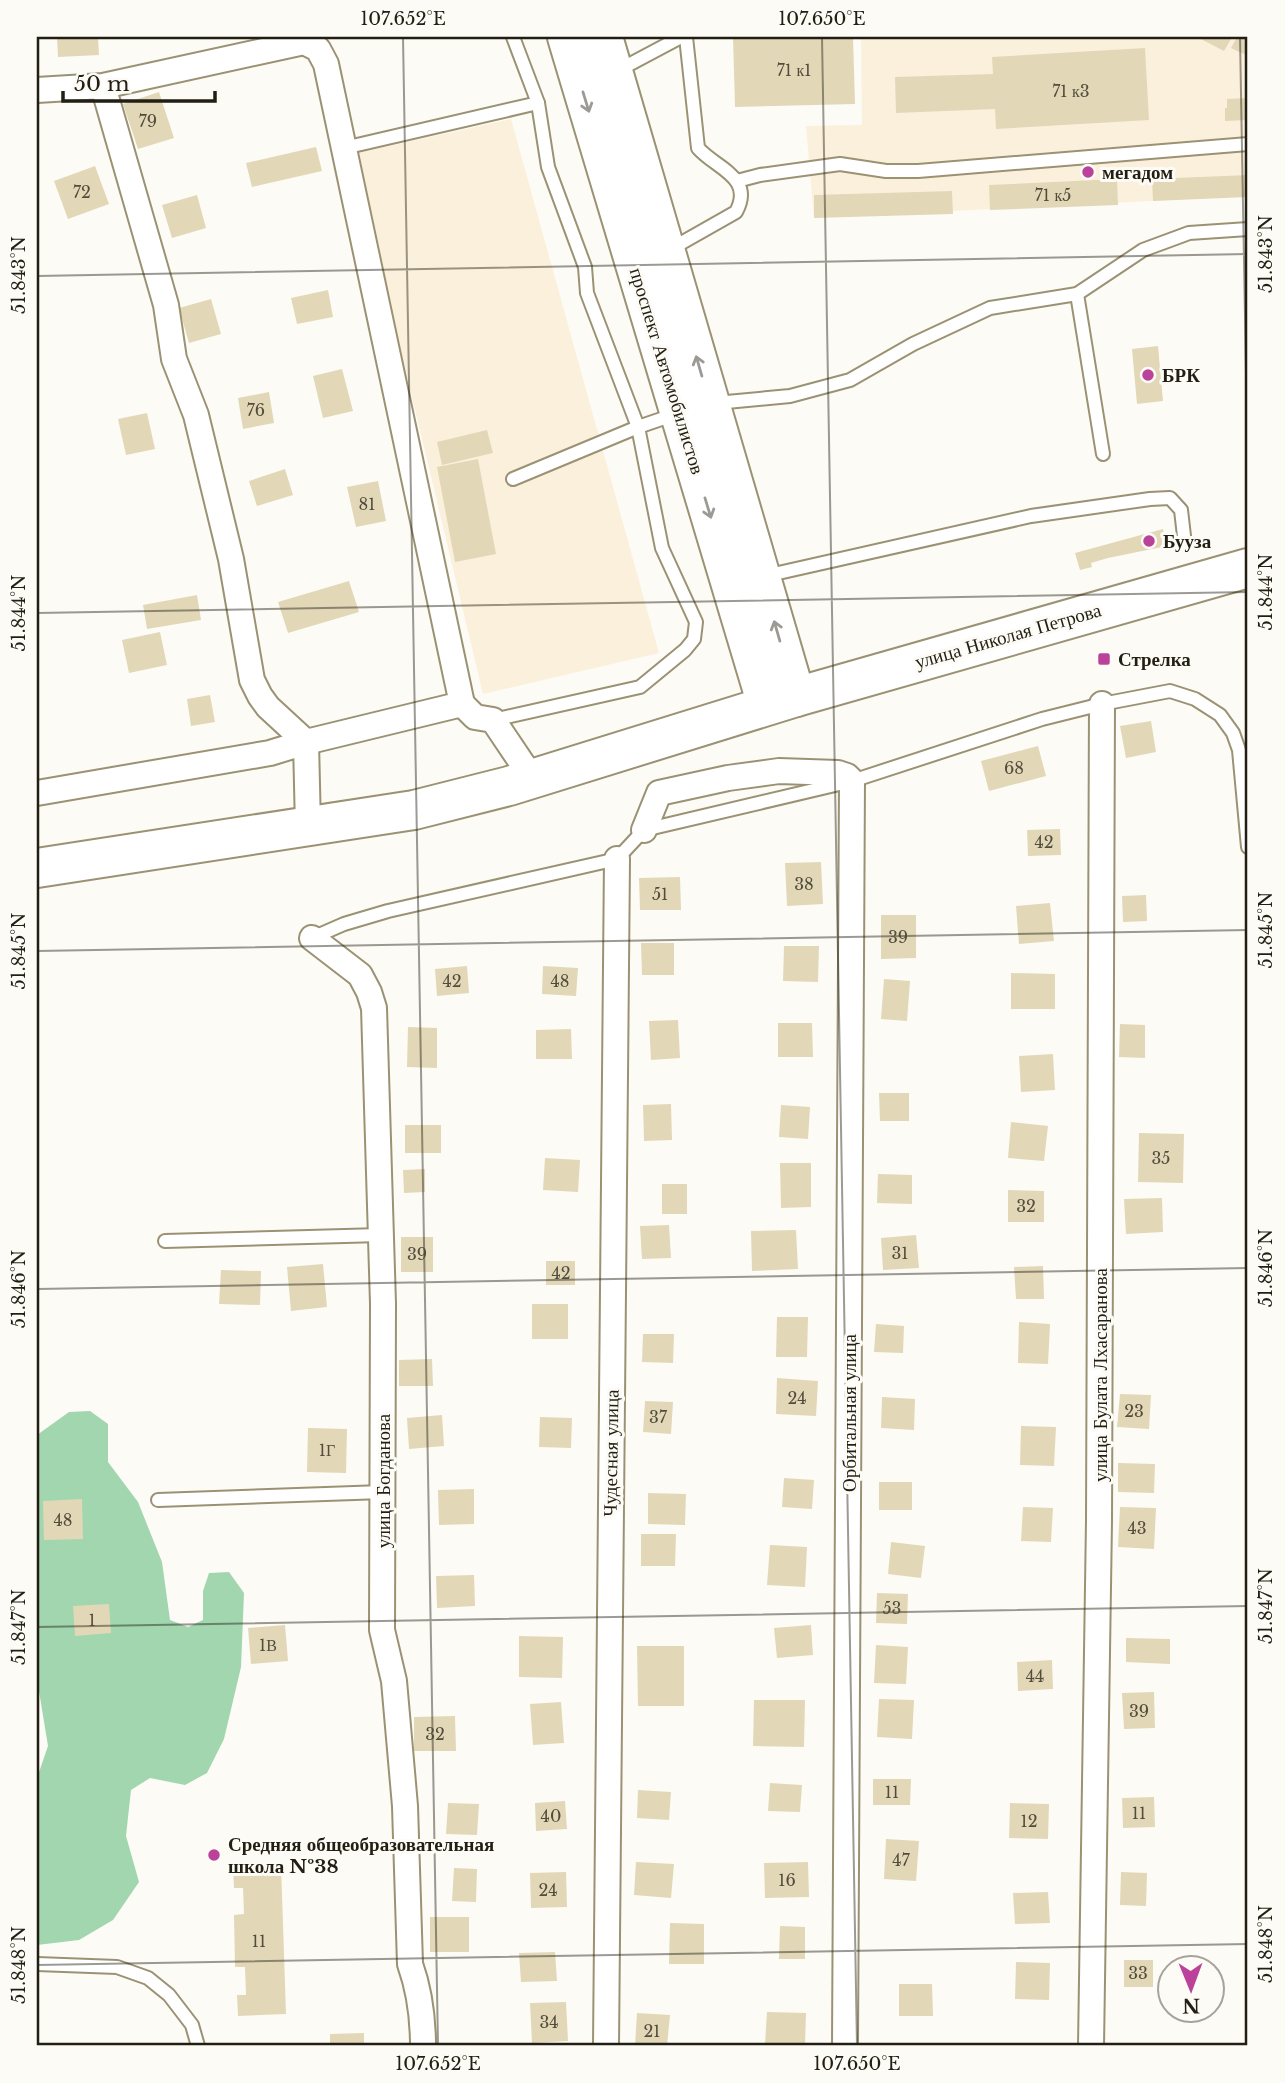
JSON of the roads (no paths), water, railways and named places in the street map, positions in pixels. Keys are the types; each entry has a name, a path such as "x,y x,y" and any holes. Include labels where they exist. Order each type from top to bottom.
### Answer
{"main road":[{"name":"проспект Автомобилистов","path":"567,37 695,408 761,577 782,701"},
{"name":"проспект Автомобилистов","path":"603,37 666,252 695,408 782,701"},
{"name":"улица Николая Петрова","path":"37,868 414,810 532,778 782,701 1248,568"}],"street":[{"path":"37,90 103,86 304,42 318,49 326,64 462,704 475,717 493,720 532,778"},
{"path":"103,86 166,305 174,359 196,415 231,559 252,680 268,707 306,742 308,827"},
{"path":"37,793 270,753 462,704"},
{"name":"улица Булата Лхасаранова","path":"1091,2046 1099,1521 1102,704"},
{"path":"644,830 659,793 728,778 779,771 838,774 847,776 852,781"},
{"name":"Орбитальная улица","path":"845,2046 852,781"},
{"name":"Чудесная улица","path":"606,2046 617,859"},
{"name":"улица Богданова","path":"312,938 360,975 374,1008 383,1304 382,1630 394,1681 405,1807 410,1964 419,1989 423,2046"}],"lane":[{"path":"493,720 640,687 685,650 694,639 696,622 662,548 638,427 587,293 585,267 548,167 538,103 513,37"},
{"path":"613,73 683,37 698,148 737,181 741,194 736,212 666,252"},
{"path":"344,148 538,103"},
{"path":"737,181 760,175 840,164 886,172 918,171 1248,144"},
{"path":"513,479 638,427 695,408 790,397 850,380 913,344 990,307 1077,294 1143,250 1189,233 1248,229"},
{"path":"1077,294 1103,454"},
{"path":"761,577 1031,516 1150,499 1170,498 1181,510 1184,536"},
{"path":"852,781 1042,719 1170,691 1195,699 1220,715 1233,733 1239,750 1248,847"},
{"path":"312,938 344,924 388,911 617,859 644,830"},
{"path":"165,1241 381,1235"},
{"path":"158,1500 383,1492"},
{"path":"37,1964 117,1967 148,1978 169,1995 192,2025 198,2046"}],"place":[{"name":"мегадом","path":"1088,172"},
{"name":"БРК","path":"1148,375"},
{"name":"Бууза","path":"1149,541"},
{"name":"Стрелка","path":"1104,659"},
{"name":"Средняя общеобразовательная школа №38","path":"214,1855"}]}
